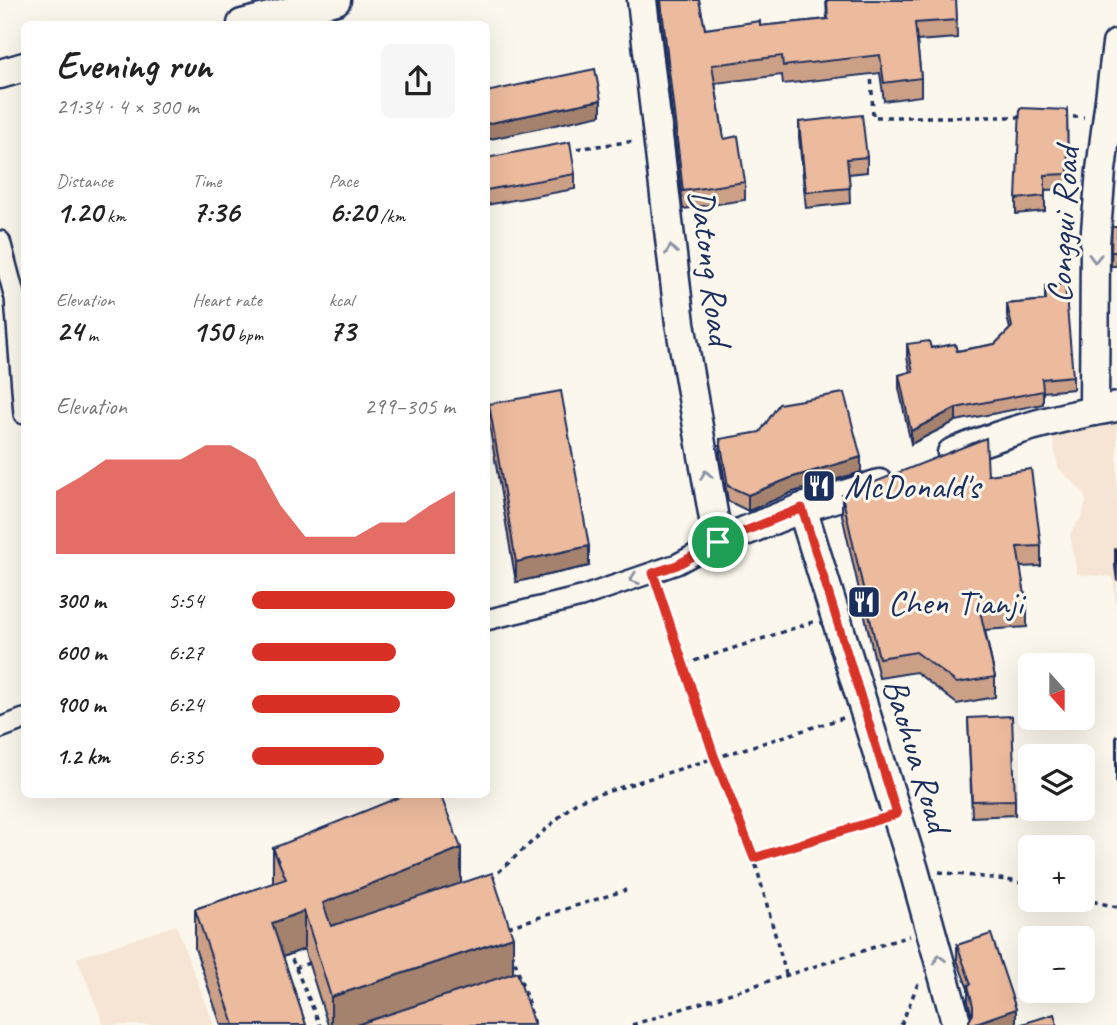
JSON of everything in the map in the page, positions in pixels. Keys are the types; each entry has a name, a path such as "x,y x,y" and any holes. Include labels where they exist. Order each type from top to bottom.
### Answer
{"street":[{"path":"255,21 336,0"},
{"name":"Datong Road","path":"642,0 680,323 718,542"},
{"name":"Conggui Road","path":"1105,409 1096,243 1107,117 1117,44"},
{"path":"0,74 21,68"},
{"path":"0,241 21,392"},
{"path":"490,619 581,597 677,565 718,542 802,508 875,486 980,442 1044,422 1105,409"},
{"name":"Baohua Road","path":"802,508 914,870 957,1025"},
{"path":"0,729 21,720"}],"path":[{"path":"870,65 873,117 1024,117"},
{"path":"1052,117 1107,117"},
{"path":"555,151 658,138"},
{"path":"653,573 714,756 754,858 786,974"},
{"path":"685,664 835,615"},
{"path":"494,886 493,877 577,801 865,711"},
{"path":"754,858 897,814"},
{"path":"914,870 1018,882"},
{"path":"505,928 626,890"},
{"path":"1095,902 1117,907"},
{"path":"632,1025 931,930"},
{"path":"286,945 320,1025"},
{"path":"512,952 535,1025"},
{"path":"295,968 320,959"},
{"path":"901,1025 920,979"}],"shaded area":[{"path":"1117,417 1117,612 1113,577 1077,574 1070,534 1082,516 1086,502 1083,492 1058,468 1051,429"},
{"path":"176,925 214,1025 104,1025 77,958"}],"building":[{"path":"661,0 699,0 705,29 760,21 760,26 828,19 827,0 956,0 957,20 915,23 921,78 884,83 880,55 783,66 782,56 712,65 724,139 738,136 745,182 683,191"},
{"path":"595,69 601,100 490,123 490,91"},
{"path":"1020,108 1067,110 1068,174 1045,175 1045,196 1016,199"},
{"path":"862,115 867,157 847,159 850,188 806,192 799,122"},
{"path":"570,142 575,174 490,189 490,157"},
{"path":"1112,227 1117,227 1117,252 1111,252"},
{"path":"1065,284 1073,376 1042,379 1043,391 956,408 911,431 899,375 913,371 907,344 929,341 931,348 955,344 957,351 995,344 1012,327 1007,304 1046,300 1045,286"},
{"path":"561,391 589,546 516,562 490,404"},
{"path":"844,393 861,457 793,477 748,495 728,486 720,439 760,432 779,404"},
{"path":"986,438 988,475 1031,469 1041,546 1017,547 1027,607 980,611 995,677 957,683 916,652 879,658 842,495"},
{"path":"1012,716 1015,800 972,801 968,718"},
{"path":"397,798 442,798 461,848 323,903 331,926 492,873 513,937 331,997 304,911 272,923 306,1025 234,1025 195,909 286,879 273,848"},
{"path":"991,934 1016,1009 970,1025 973,1006 968,985 971,984 957,945"},
{"path":"517,972 534,1025 356,1025"},
{"path":"1054,1014 1057,1025 1019,1025"}],"place":[{"name":"McDonald's","path":"819,486"},
{"name":"Chen Tianji","path":"864,602"}],"route":[{"path":"802,508 897,814 754,858 714,756 653,573 677,565 718,542 802,508"}]}
